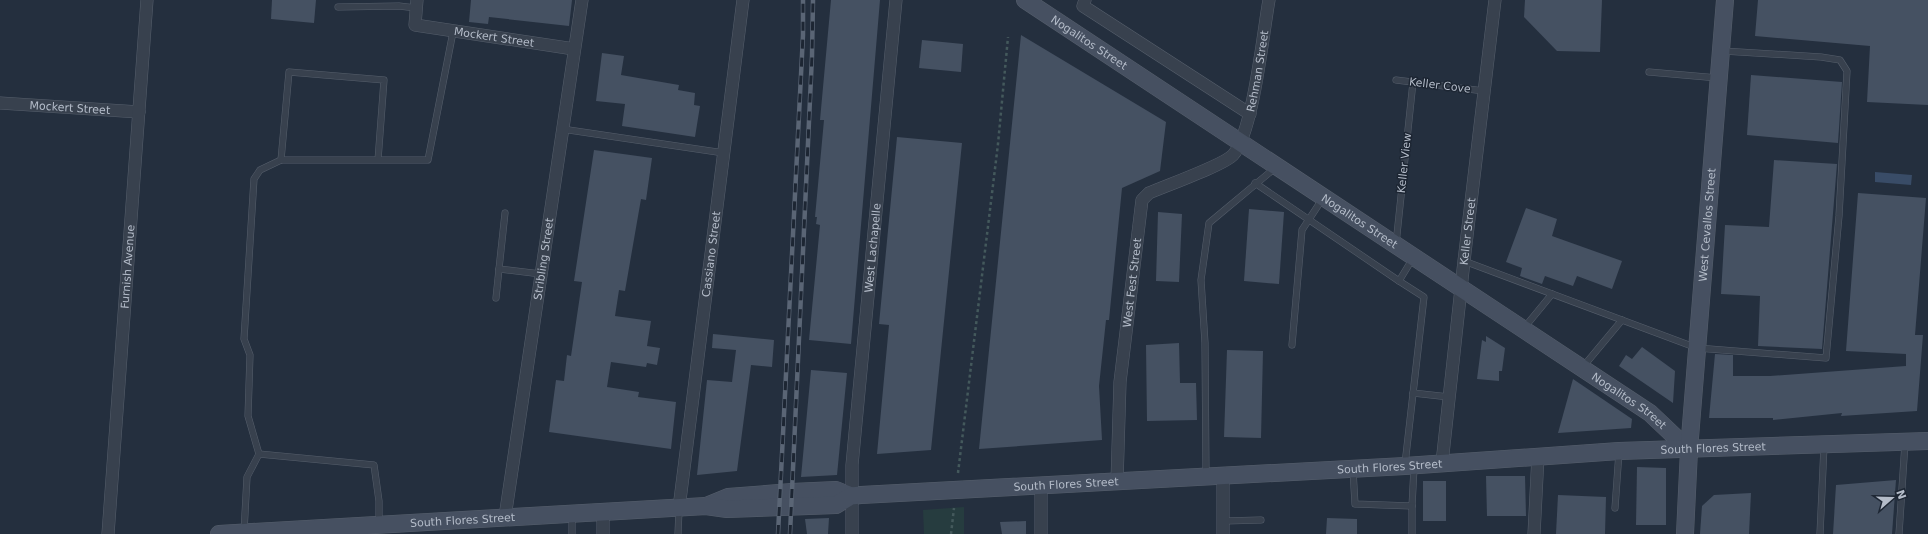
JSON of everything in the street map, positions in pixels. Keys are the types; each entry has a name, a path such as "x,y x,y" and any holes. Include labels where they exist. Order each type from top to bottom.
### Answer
{"main road":[{"name":"Nogalitos Street","path":"1025,0 1241,141 1277,167 1461,287 1650,414 1689,450"},
{"name":"West Cevallos Street","path":"1685,534 1689,450 1725,0"},
{"name":"South Flores Street","path":"218,534 341,531 379,525 679,508 706,506 728,497 792,492 836,490 851,496 1206,477 1619,451 1824,446 1928,441"}],"street":[{"name":"Furnish Avenue","path":"108,534 147,0"},
{"name":"Stribling Street","path":"505,517 582,0"},
{"name":"Cassiano Street","path":"679,508 743,0"},
{"name":"West Lachapelle","path":"852,534 852,465 896,0"},
{"path":"1084,0 1083,6 1250,114"},
{"name":"Rehman Street","path":"1241,141 1250,114 1269,0"},
{"name":"Keller Street","path":"1442,463 1495,0"},
{"name":"Mockert Street","path":"417,4 415,26 574,49"},
{"name":"Mockert Street","path":"0,103 139,112"},
{"name":"West Fest Street","path":"1117,482 1120,382 1142,200 1149,192 1221,162 1233,155 1241,141"},
{"path":"1534,534 1538,456"},
{"path":"1223,476 1224,534"},
{"path":"1041,486 1041,534"},
{"path":"603,512 603,534"}],"lane":[{"path":"338,7 399,6 417,4"},
{"path":"244,533 247,477 259,454 248,416 250,355 244,339 254,179 260,170 281,160 428,160 453,32"},
{"path":"1464,261 1697,348 1826,358 1839,224 1847,71 1840,60 1820,57 1721,51"},
{"path":"281,160 288,72 384,80 378,160"},
{"path":"1649,72 1719,78"},
{"name":"Keller Cove","path":"1396,80 1484,91"},
{"name":"Keller View","path":"1396,245 1412,82"},
{"path":"562,129 724,153"},
{"path":"1206,477 1205,343 1201,280 1209,223 1255,183 1277,167"},
{"path":"1255,183 1424,297 1413,393 1409,465 1412,506 1412,534"},
{"path":"1292,345 1302,230 1324,197"},
{"path":"496,298 505,213"},
{"path":"1399,281 1414,256"},
{"path":"499,270 541,274"},
{"path":"1523,329 1552,294"},
{"path":"1582,368 1622,320"},
{"path":"1413,393 1449,397"},
{"path":"1899,534 1905,443"},
{"path":"1820,534 1824,446"},
{"path":"1615,508 1619,451"},
{"path":"259,454 374,465 379,525"},
{"path":"1353,468 1354,504 1412,506"},
{"path":"678,534 679,508"},
{"path":"572,514 572,534"},
{"path":"1224,521 1261,520"}],"path":[{"path":"958,473 997,152 1008,37"},
{"path":"951,534 954,508"}],"green space":[{"path":"964,507 964,534 924,534 923,510"}],"water":[{"path":"1875,172 1912,175 1911,185 1875,182"}],"building":[{"path":"272,0 316,0 314,23 271,19"},
{"path":"471,0 572,0 569,26 489,17 488,24 469,22"},
{"path":"831,0 880,0 851,344 809,340 820,225 816,224 817,217 815,217 824,120 820,120"},
{"path":"1525,0 1602,0 1600,52 1557,51 1524,17"},
{"path":"1758,0 1928,0 1928,105 1867,102 1870,46 1755,36"},
{"path":"1021,35 1166,122 1160,171 1122,188 1109,320 1106,320 1099,386 1102,440 979,449"},
{"path":"922,40 963,44 961,72 919,68"},
{"path":"602,53 624,56 621,75 679,85 678,90 695,93 694,105 700,106 695,137 622,126 625,104 596,101"},
{"path":"1751,75 1842,82 1838,143 1747,135"},
{"path":"897,137 962,143 931,450 877,454 889,325 879,324"},
{"path":"594,150 652,158 646,200 641,199 625,291 619,290 615,316 651,321 647,346 660,348 657,365 647,363 646,367 611,362 607,387 639,392 638,397 676,402 671,449 549,432 556,380 564,381 567,355 571,356 582,282 574,281"},
{"path":"1774,160 1837,164 1822,349 1758,346 1760,296 1721,294 1725,225 1769,227"},
{"path":"1858,193 1926,198 1915,335 1923,335 1917,411 1841,416 1842,413 1773,420 1773,418 1709,418 1715,354 1733,355 1733,376 1770,376 1906,366 1906,354 1846,351"},
{"path":"1526,208 1557,219 1552,236 1622,261 1612,289 1577,276 1573,286 1545,276 1542,284 1520,276 1522,268 1506,262"},
{"path":"1249,209 1284,212 1279,284 1244,281"},
{"path":"1158,212 1182,214 1179,282 1156,281"},
{"path":"713,334 774,340 772,367 751,365 737,471 697,475 707,380 732,382 736,350 712,348"},
{"path":"1486,336 1505,348 1502,371 1499,371 1499,381 1477,379 1482,340 1486,342"},
{"path":"1179,343 1180,383 1196,383 1197,420 1147,421 1146,345"},
{"path":"1642,347 1675,371 1673,403 1619,366 1626,355 1632,359"},
{"path":"1227,350 1263,351 1261,438 1224,437"},
{"path":"811,370 847,373 837,475 801,477"},
{"path":"1573,379 1632,419 1631,428 1558,433"},
{"path":"1637,467 1666,468 1666,525 1636,525"},
{"path":"1486,476 1525,476 1526,516 1487,516"},
{"path":"1896,480 1892,534 1833,534 1836,485"},
{"path":"1423,481 1446,481 1446,521 1423,521"},
{"path":"1751,493 1749,534 1700,534 1702,506 1714,495"},
{"path":"1558,495 1606,497 1605,534 1556,534"},
{"path":"829,518 828,534 807,534 805,519"},
{"path":"1327,518 1357,519 1357,534 1326,534"},
{"path":"1026,521 1026,534 1002,534 1000,522"}],"railway":[{"path":"778,534 803,35 803,0"},
{"path":"790,534 812,56 813,0"}]}
